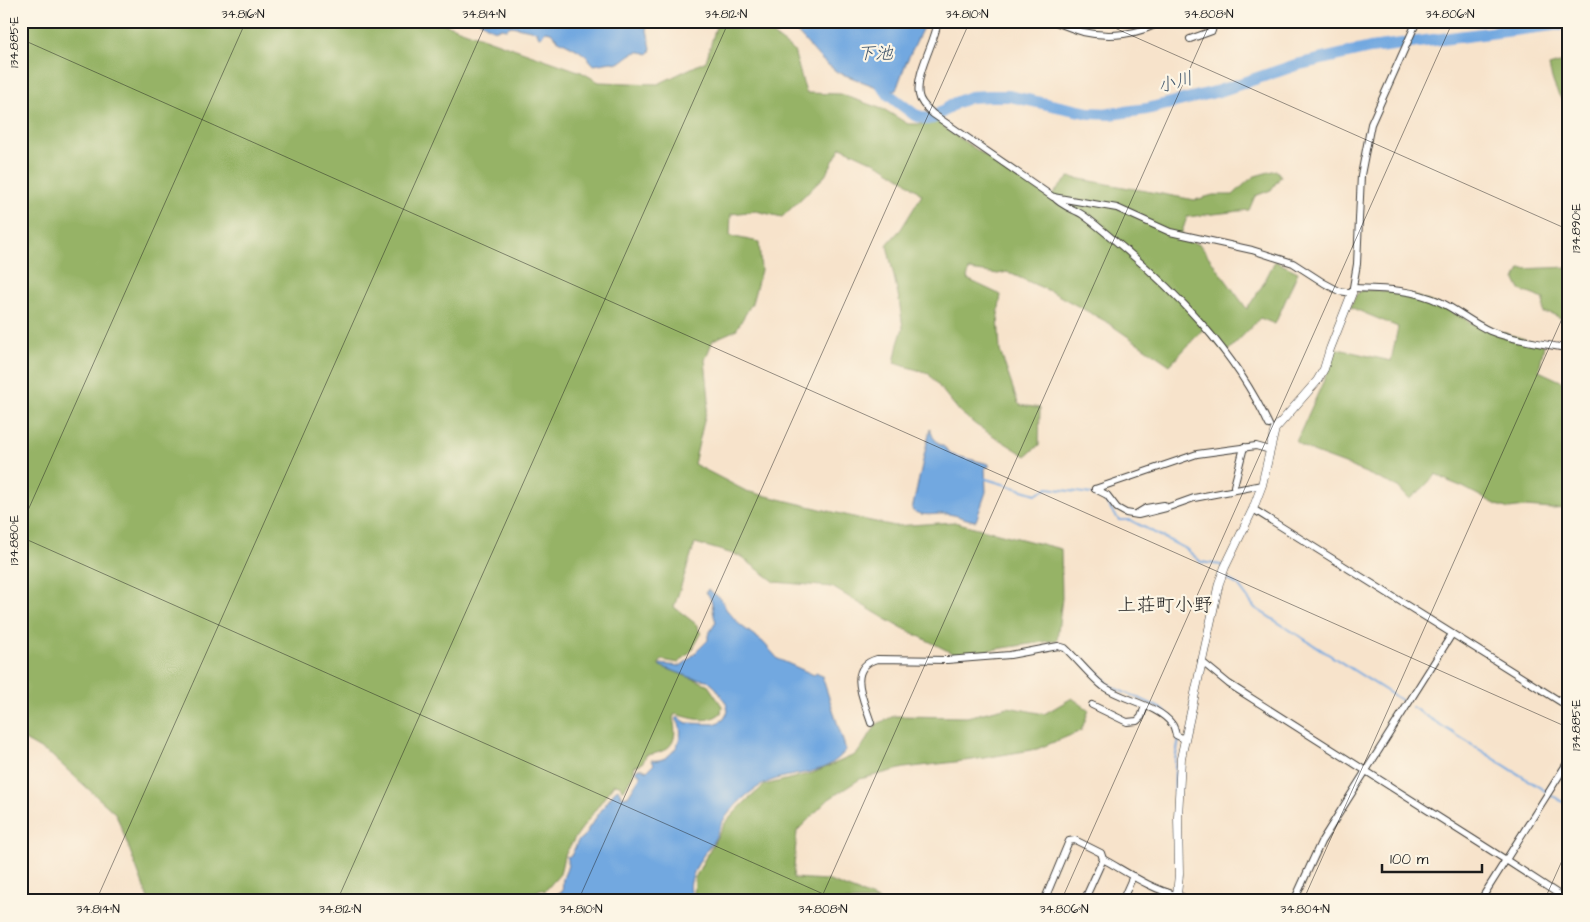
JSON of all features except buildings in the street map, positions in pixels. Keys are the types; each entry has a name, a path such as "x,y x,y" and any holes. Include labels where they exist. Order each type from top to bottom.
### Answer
{"street":[{"path":"938,21 920,79 919,96 922,102 940,119 1053,196 1056,200 1084,216 1149,269 1215,340 1248,386 1269,425"},
{"path":"1053,21 1081,32 1117,35 1135,32 1162,21"},
{"path":"1190,39 1212,31 1214,21"},
{"path":"1177,895 1181,758 1219,583 1253,509 1275,429 1317,381 1324,369 1352,290 1357,264 1361,175 1372,124 1417,21"},
{"path":"1053,196 1118,208 1170,232 1260,253 1293,264 1324,284 1339,291 1387,289 1422,295 1440,302 1489,330 1569,349"},
{"path":"1259,486 1194,498 1166,508 1135,515 1117,508 1107,496 1095,489 1197,454 1256,446 1270,450"},
{"path":"1234,486 1244,447"},
{"path":"1135,515 1146,508 1163,505 1194,495 1247,484 1259,486"},
{"path":"1253,509 1569,707"},
{"path":"1294,901 1321,842 1452,634"},
{"path":"871,723 858,680 863,666 871,661 947,660 1001,656 1058,646 1065,648 1101,685 1163,716 1172,724 1176,735 1184,739"},
{"path":"1201,661 1229,684 1567,898"},
{"path":"1092,705 1127,722 1137,722 1146,706"},
{"path":"1480,901 1569,760"},
{"path":"1044,901 1069,841 1075,840 1101,853 1103,859 1133,876 1189,901"},
{"path":"1084,901 1103,859"},
{"path":"1122,901 1133,876"},
{"path":"1162,901 1166,892"}],"green space":[{"path":"21,21 436,21 581,72 599,82 658,84 706,61 717,23 726,21 754,21 794,51 806,93 840,94 885,110 908,124 924,124 936,120 950,132 1049,198 1069,177 1195,200 1213,195 1233,195 1255,176 1276,170 1281,176 1271,190 1255,196 1249,210 1187,217 1180,238 1200,245 1247,309 1275,261 1298,272 1275,324 1260,318 1225,354 1204,328 1170,365 1105,321 1054,293 1007,272 998,274 969,270 967,279 1001,295 998,315 1000,351 1018,403 1020,405 1040,408 1039,445 1026,456 976,425 960,412 928,373 894,363 903,328 899,299 887,245 901,229 922,195 904,180 882,166 841,147 825,176 782,217 756,211 731,214 730,236 759,242 761,270 752,303 736,330 713,340 705,360 709,399 694,464 746,491 866,520 895,526 954,522 1061,549 1062,598 1057,640 956,655 891,622 832,587 775,582 740,556 695,543 674,607 696,624 701,634 692,650 679,663 662,660 658,665 707,684 722,706 721,713 705,720 675,714 673,718 675,734 671,745 667,749 646,755 642,762 635,766 633,775 624,790 622,790 620,785 614,784 575,838 564,856 560,874 545,891 540,889 527,901 149,901 116,814 51,755 21,738"},
{"path":"1569,60 1569,109 1556,89 1549,66"},
{"path":"1569,267 1569,322 1550,313 1543,313 1544,299 1520,290 1515,280 1520,269"},
{"path":"1362,290 1412,295 1446,308 1472,323 1544,345 1539,371 1569,385 1569,508 1525,507 1509,509 1497,505 1436,474 1409,499 1398,487 1313,452 1296,442 1328,371 1334,348 1391,361 1398,327 1350,307 1356,295"},
{"path":"1072,698 1089,710 1081,731 1037,749 972,760 904,768 860,779 829,799 797,831 793,878 827,880 881,901 699,901 694,895 695,878 708,853 725,823 744,803 765,785 813,773 857,754 877,724 894,716 967,717 1008,707 1044,714"}],"water":[{"path":"479,21 645,21 651,48 648,54 636,52 619,63 611,62 594,65 586,56 557,39 551,32 545,31 539,37 536,31 511,26 506,29 501,28 497,30"},
{"name":"下池","path":"787,21 926,21 906,63 896,90 888,90 837,72 822,60"},
{"path":"930,429 933,437 939,444 953,455 989,464 989,467 985,467 986,492 976,521 948,514 920,514 912,510"},
{"path":"708,589 721,599 726,609 740,625 763,642 778,659 814,675 816,673 822,676 846,750 829,765 766,783 748,794 737,804 723,821 713,842 694,871 690,887 695,901 553,901 558,893 562,892 563,879 568,865 566,857 571,856 578,841 587,833 615,791 618,789 622,797 628,796 640,777 636,770 641,768 647,771 654,764 651,760 666,758 672,753 681,733 677,717 687,723 715,724 724,719 728,711 726,703 716,688 707,680 692,678 660,666 660,664 680,666 708,640 708,635 716,622 712,602 706,592"}],"waterway":[{"name":"小川","path":"876,77 889,95 915,115 927,119 933,118 955,103 970,97 989,96 1009,96 1089,113 1110,114 1147,109 1219,91 1296,65 1370,48 1569,23"},
{"path":"983,478 1036,494 1048,488 1091,494"},
{"path":"1098,495 1101,496 1119,520 1130,520 1186,549 1201,562 1221,565 1223,568"},
{"path":"1225,574 1227,579 1238,585 1255,608 1404,702"},
{"path":"1083,659 1111,686 1153,704 1164,711 1178,726 1179,735"},
{"path":"1412,707 1569,806"},
{"path":"1174,840 1175,760 1179,739"},
{"path":"1190,895 1202,901"}],"district":[{"name":"上荘町小野","path":"1165,604"}]}
